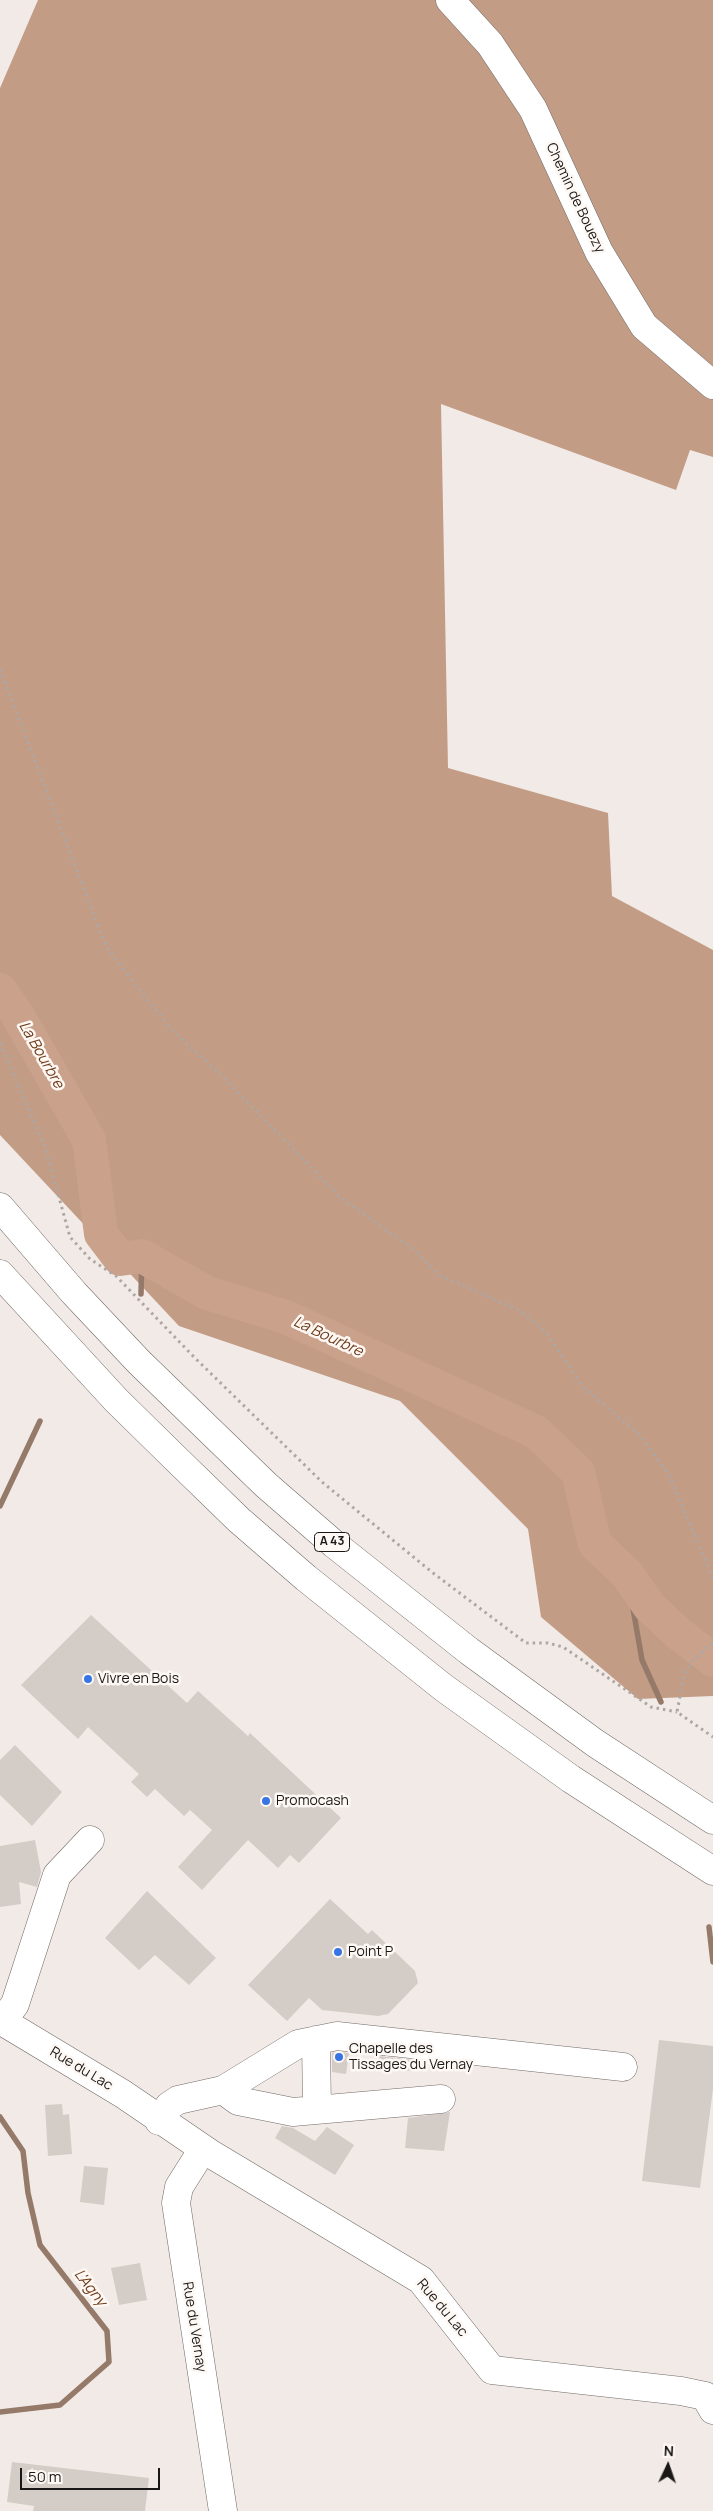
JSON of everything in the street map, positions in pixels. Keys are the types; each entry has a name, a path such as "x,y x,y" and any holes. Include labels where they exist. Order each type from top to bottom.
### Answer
{"main road":[{"name":"Chemin de Bouezy","path":"450,0 490,44 533,109 599,252 644,326 713,385"},
{"name":"A 43","path":"0,1207 74,1293 139,1362 266,1485 334,1544 469,1651 595,1742 713,1820"},
{"path":"0,1274 122,1407 240,1520 306,1578 460,1699 571,1779 713,1871"},
{"path":"1,2021 14,2004 56,1875 90,1840"},
{"name":"Rue du Lac","path":"1,2021 123,2094 159,2121 204,2149 421,2280 492,2370 681,2391 710,2401"},
{"path":"159,2121 169,2106 178,2100 222,2090 298,2044 337,2036 623,2067"},
{"path":"316,2040 317,2110"},
{"path":"222,2090 238,2100 293,2112 441,2099"},
{"name":"Rue du Vernay","path":"204,2149 179,2187 176,2203 223,2511"}],"path":[{"path":"0,669 106,947 170,1029 218,1072 340,1197 414,1250 439,1275 521,1311 545,1331 583,1387 640,1436 669,1475 713,1578"},
{"path":"0,1042 45,1146 70,1237 90,1259 116,1276 194,1357 322,1482 433,1573 526,1643 548,1643 563,1646 651,1708 677,1712 713,1737"},
{"path":"677,1712 684,1676 692,1660 713,1643"}],"shaded area":[{"path":"38,0 713,0 713,457 690,450 676,490 441,404 448,768 608,813 612,896 713,950 713,1696 638,1699 541,1617 528,1529 400,1401 179,1326 0,1135 0,88"}],"building":[{"path":"91,1615 187,1703 198,1691 248,1736 250,1733 341,1818 299,1863 290,1855 278,1868 248,1840 202,1890 178,1867 212,1830 190,1810 184,1816 155,1789 147,1797 131,1782 139,1774 88,1727 78,1739 21,1685"},
{"path":"15,1745 62,1792 32,1826 0,1795 0,1760"},
{"path":"35,1840 41,1872 37,1887 19,1882 21,1904 0,1907 0,1846"},
{"path":"147,1891 216,1958 189,1985 155,1955 139,1970 105,1938"},
{"name":"Point P","path":"330,1899 368,1934 372,1930 415,1971 418,1983 388,2014 378,2016 322,2010 309,1998 287,2021 248,1985"},
{"path":"659,2040 713,2046 713,2089 700,2188 642,2181"},
{"path":"332,2053 349,2053 346,2074 332,2072"},
{"path":"378,2056 414,2060 412,2071 377,2066"},
{"path":"62,2104 63,2115 69,2114 72,2154 48,2156 45,2105"},
{"path":"450,2112 444,2151 405,2148 408,2118"},
{"path":"282,2126 293,2128 315,2141 327,2127 354,2145 335,2175 275,2138"},
{"path":"84,2166 108,2168 104,2205 80,2202"},
{"path":"140,2263 147,2300 119,2305 111,2268"},
{"path":"12,2462 149,2478 145,2511 33,2511 34,2506 7,2502"}],"waterway":[{"name":"La Bourbre","path":"0,990 17,1014 89,1140 101,1234 120,1259 142,1256 207,1293 286,1317 536,1432 578,1472 595,1544 627,1574 649,1606 679,1634 713,1660"},
{"name":"L'Agny","path":"141,1294 142,1256"},
{"name":"L'Agny","path":"0,1506 40,1421"},
{"path":"627,1574 642,1660 661,1702"},
{"path":"709,1927 713,1962"},
{"name":"L'Agny","path":"0,2117 23,2151 28,2193 40,2245 107,2331 109,2362 60,2405 0,2412"}],"place":[{"name":"Vivre en Bois","path":"88,1679"},
{"name":"Promocash","path":"266,1801"},
{"name":"Point P","path":"338,1952"},
{"name":"Chapelle des Tissages du Vernay","path":"339,2057"}]}
